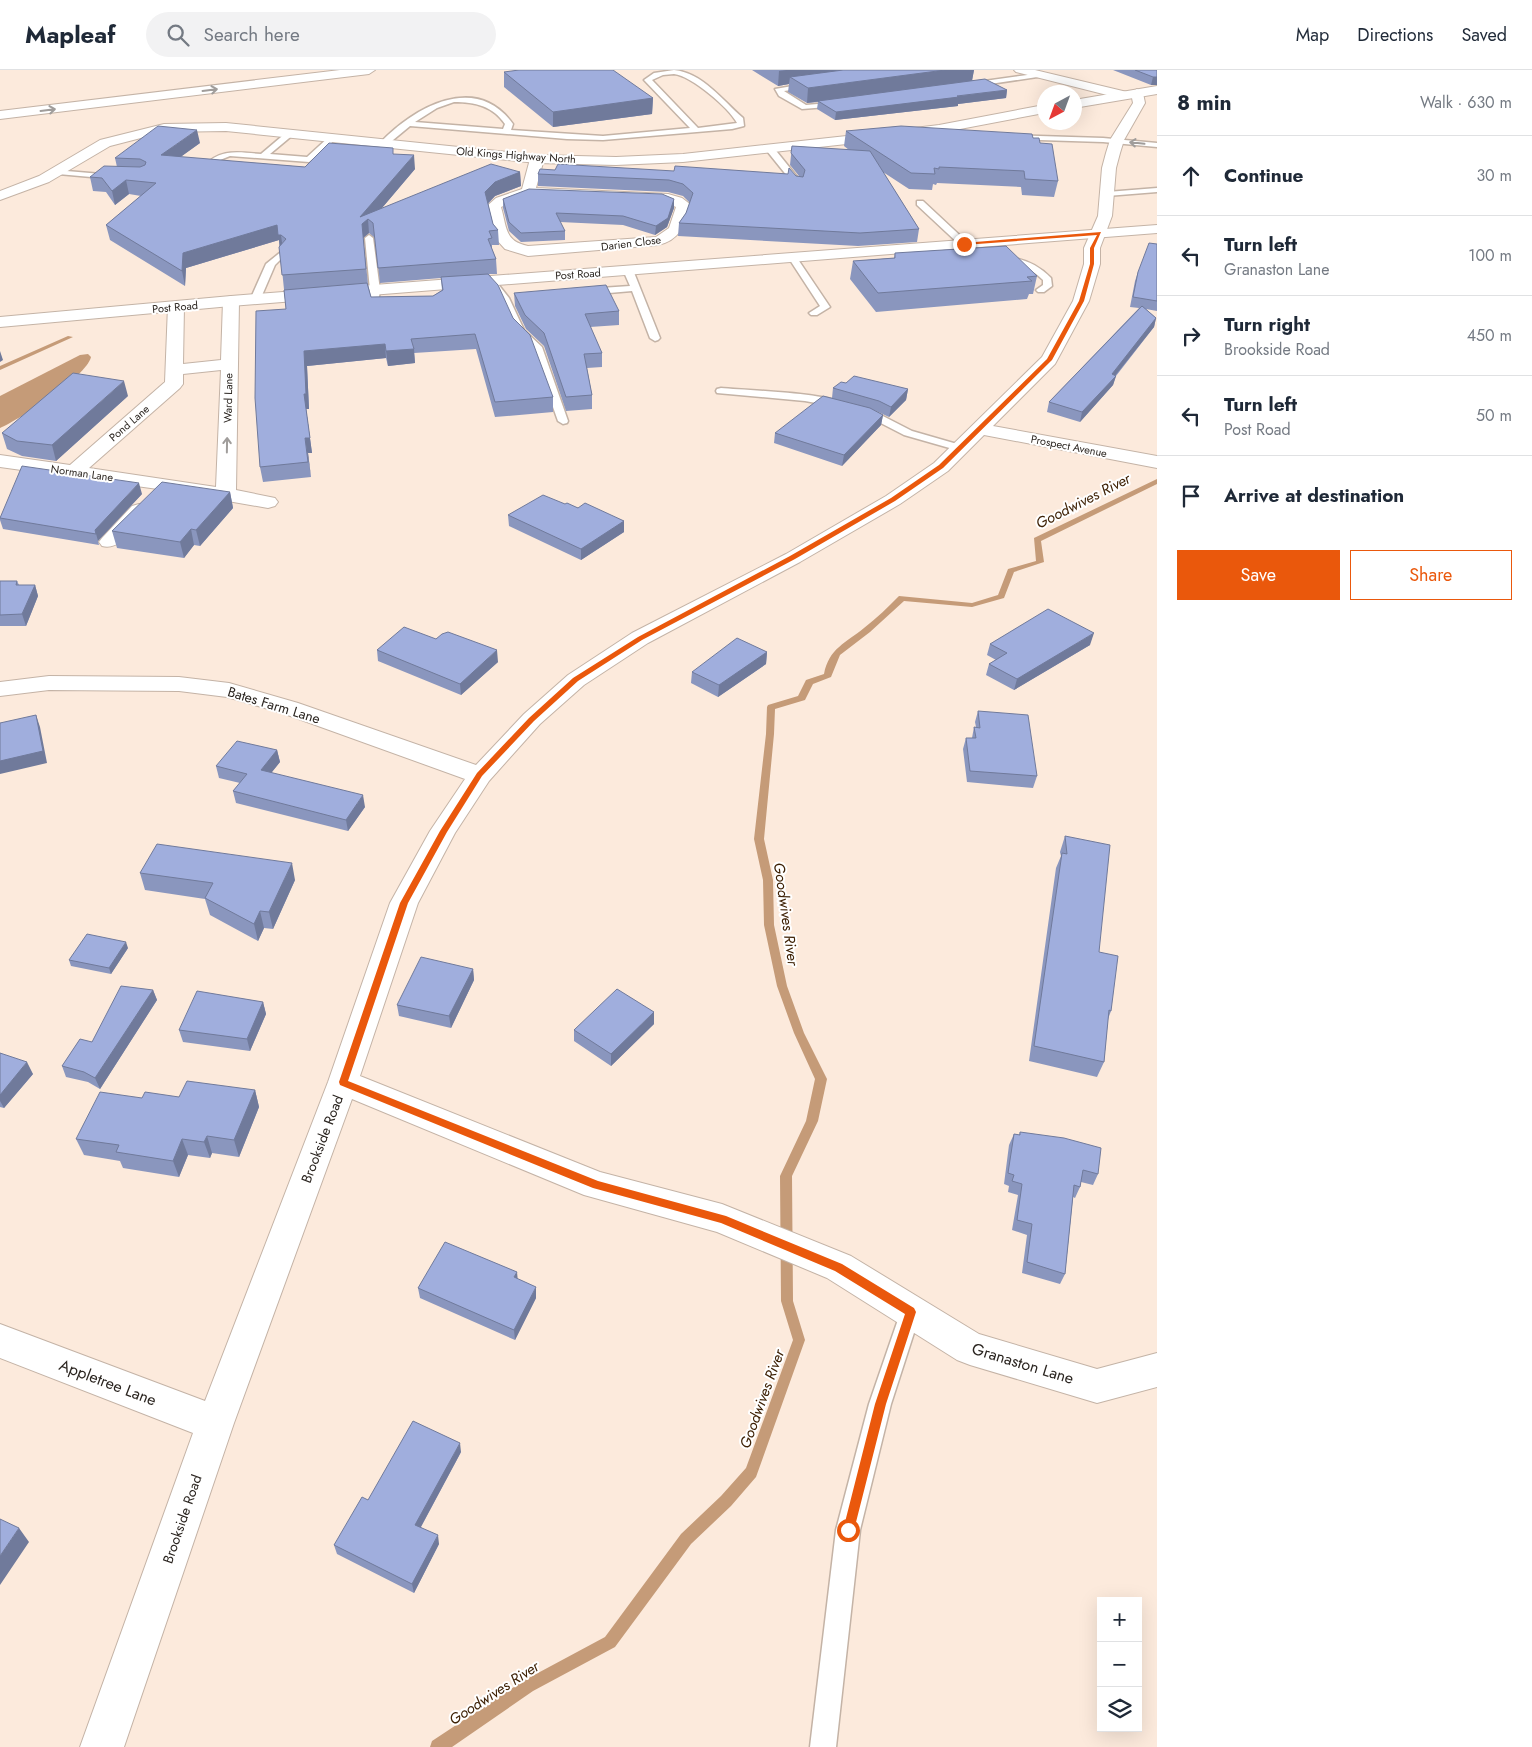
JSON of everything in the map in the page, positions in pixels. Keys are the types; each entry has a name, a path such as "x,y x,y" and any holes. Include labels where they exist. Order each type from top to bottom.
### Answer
{"main road":[{"path":"71,94 269,70"},
{"path":"0,116 369,70"},
{"path":"1020,70 1042,73 1123,95"},
{"path":"1082,103 1157,90"},
{"name":"Brookside Road","path":"102,1747 215,1423 343,1082 404,903 444,831 480,774 532,720 576,680 640,638 792,558 893,500 941,466 1049,360 1082,301 1092,264 1092,248 1100,233 1105,216 1109,168 1117,140 1139,103 1137,93"},
{"name":"Old Kings Highway North","path":"0,196 58,172 105,143 164,128 226,127 538,159 645,159 770,149 874,137 939,129 1037,111"},
{"path":"528,192 538,159"},
{"name":"Darien Close","path":"528,192 663,198 677,201 684,205 676,231 669,237 658,241 528,251 509,247 504,243 494,206 500,201 528,192"},
{"name":"Post Road","path":"0,322 375,290 435,290 491,281 852,252 942,251 964,244 1157,228"},
{"name":"Ward Lane","path":"226,494 230,302"},
{"name":"Pond Lane","path":"74,471 174,384 176,306"},
{"path":"174,370 229,364"},
{"name":"Prospect Avenue","path":"980,429 1153,462"},
{"name":"Norman Lane","path":"0,462 165,484 268,502"},
{"path":"108,542 165,484"},
{"name":"Bates Farm Lane","path":"0,688 49,683 180,684 229,690 290,708 480,774"},
{"name":"Granaston Lane","path":"343,1082 596,1185 722,1220 839,1267 970,1348 1097,1386 1157,1370"},
{"name":"Appletree Lane","path":"0,1341 215,1423"}],"lane":[{"path":"409,124 567,138 603,138 732,127 741,122 690,76 667,73 651,77 648,80 696,130"},
{"path":"960,87 1042,73"},
{"path":"818,84 779,89 782,94 804,108 851,102"},
{"path":"384,143 440,103 471,100 491,105 502,115 510,124 506,132"},
{"path":"263,156 290,134"},
{"path":"874,137 949,136"},
{"path":"1002,137 1117,140 1157,145"},
{"path":"302,170 309,160 333,138"},
{"path":"770,149 800,185"},
{"path":"214,171 204,169 217,158 230,154 309,160"},
{"path":"58,172 119,178"},
{"path":"1107,194 1157,190"},
{"path":"920,203 964,244"},
{"path":"369,238 375,290 375,308 397,308"},
{"path":"852,252 866,262"},
{"path":"255,300 271,264 282,254"},
{"path":"792,257 825,307 814,313"},
{"path":"996,259 1021,262 1039,269 1048,280 1047,286 1041,290"},
{"path":"628,270 655,338"},
{"path":"491,281 509,298 520,331 537,348 563,421"},
{"path":"579,293 636,288"},
{"path":"721,391 805,398 850,408 873,415 908,433 960,448"},
{"path":"823,1747 848,1530 880,1404 911,1312"}],"shaded area":[{"path":"88,354 91,357 86,365 65,386 36,407 0,428 0,396 80,355"}],"building":[{"path":"519,70 613,70 653,98 553,112 504,72"},
{"path":"843,70 945,70 808,88 790,77"},
{"path":"1135,70 1157,70 1157,77 1153,77"},
{"path":"985,79 1007,90 836,112 818,101"},
{"path":"158,126 197,130 161,155 305,167 329,143 393,148 393,154 414,155 360,217 491,164 520,172 495,182 485,192 493,224 498,230 489,231 492,238 488,239 496,259 378,268 373,223 368,219 362,224 366,269 282,275 279,247 286,239 278,235 277,225 183,253 182,271 106,225 156,183 126,180 112,191 102,178 90,177 104,166 140,167 145,165 146,162 140,159 115,158"},
{"path":"901,126 1032,134 1033,138 1039,138 1040,143 1052,144 1058,181 1025,179 1024,171 939,167 939,169 934,168 935,174 911,173 846,131"},
{"path":"792,146 870,151 919,229 860,233 679,223 686,213 693,193 683,184 669,180 538,174 540,169 555,170 558,164 674,171 675,166 788,174 789,168 796,176 803,177 805,170 791,153"},
{"path":"529,189 662,194 674,199 668,218 656,226 623,216 556,213 565,231 521,233 509,222 503,199"},
{"path":"1149,243 1157,244 1157,301 1133,297 1138,272"},
{"path":"1006,246 1037,276 1027,277 1032,281 878,293 853,261 895,258 895,253"},
{"path":"488,274 498,285 513,318 530,335 553,397 495,402 475,334 411,339 414,349 386,351 385,344 304,351 306,394 304,394 310,438 305,438 308,462 260,467 255,398 256,311 286,309 284,290 367,283 371,297 433,296 443,290 441,277"},
{"path":"606,285 619,311 585,314 602,353 584,354 592,395 566,397 544,333 525,315 514,293"},
{"path":"1142,306 1156,318 1112,374 1116,376 1082,412 1049,402"},
{"path":"73,373 124,381 52,445 17,441 2,433"},
{"path":"854,376 908,389 891,407 879,401 833,388 841,382 846,383"},
{"path":"823,396 870,408 883,415 844,455 775,433"},
{"path":"22,466 139,483 95,530 96,534 0,518"},
{"path":"162,482 230,492 196,530 191,529 180,542 112,531"},
{"path":"543,495 578,508 585,503 624,521 581,549 508,515"},
{"path":"0,581 17,581 16,585 35,585 22,614 0,615"},
{"path":"1048,609 1094,633 1017,679 989,664 1007,653 990,644"},
{"path":"404,627 436,639 448,632 497,650 460,684 377,650"},
{"path":"737,638 767,652 719,685 692,672"},
{"path":"978,711 1028,715 1037,776 970,771 966,738 976,738 974,727 980,728"},
{"path":"36,715 43,751 0,761 0,723"},
{"path":"237,741 277,750 261,770 363,795 346,820 233,791 247,774 216,766"},
{"path":"1065,836 1110,845 1099,952 1118,956 1111,1011 1109,1010 1104,1062 1034,1046 1062,853 1067,854"},
{"path":"157,844 292,863 269,912 260,911 254,924 205,898 213,883 140,873"},
{"path":"87,934 126,942 109,968 69,960"},
{"path":"421,957 473,969 449,1016 397,1005"},
{"path":"121,986 153,990 95,1078 84,1072 62,1066 80,1039 92,1042"},
{"path":"617,989 654,1012 611,1054 574,1030"},
{"path":"197,991 263,1002 247,1039 179,1030"},
{"path":"0,1053 27,1062 0,1095"},
{"path":"187,1081 255,1090 234,1140 207,1136 204,1142 182,1139 173,1161 116,1152 119,1145 76,1139 100,1092 142,1098 145,1092 179,1097"},
{"path":"1020,1132 1064,1138 1101,1148 1098,1174 1083,1170 1080,1187 1074,1185 1065,1274 1027,1262 1032,1224 1017,1220 1022,1184 1012,1181 1014,1175 1008,1173 1014,1134 1020,1135"},
{"path":"445,1242 517,1272 514,1277 536,1287 514,1330 418,1288"},
{"path":"413,1421 460,1443 415,1525 438,1535 412,1584 334,1545 362,1497 368,1500"},
{"path":"0,1519 19,1528 0,1556"}],"waterway":[{"path":"0,368 70,337"},
{"name":"Goodwives River","path":"438,1747 528,1686 610,1642 686,1539 726,1501 751,1472 799,1340 787,1301 786,1176 812,1121 821,1079 799,1033 782,986 769,925 768,880 759,839 771,707 802,698 809,682 828,675 830,666 837,653 867,630 902,598 972,605 1001,596 1011,571 1040,562 1037,540 1157,481"}],"route":[{"path":"848,1530 880,1404 911,1312 839,1267 722,1220 596,1185 343,1082 404,903 444,831 480,774 532,720 576,680 640,638 792,558 893,500 941,466 1049,360 1082,301 1092,264 1092,248 1100,233 964,244"}]}
